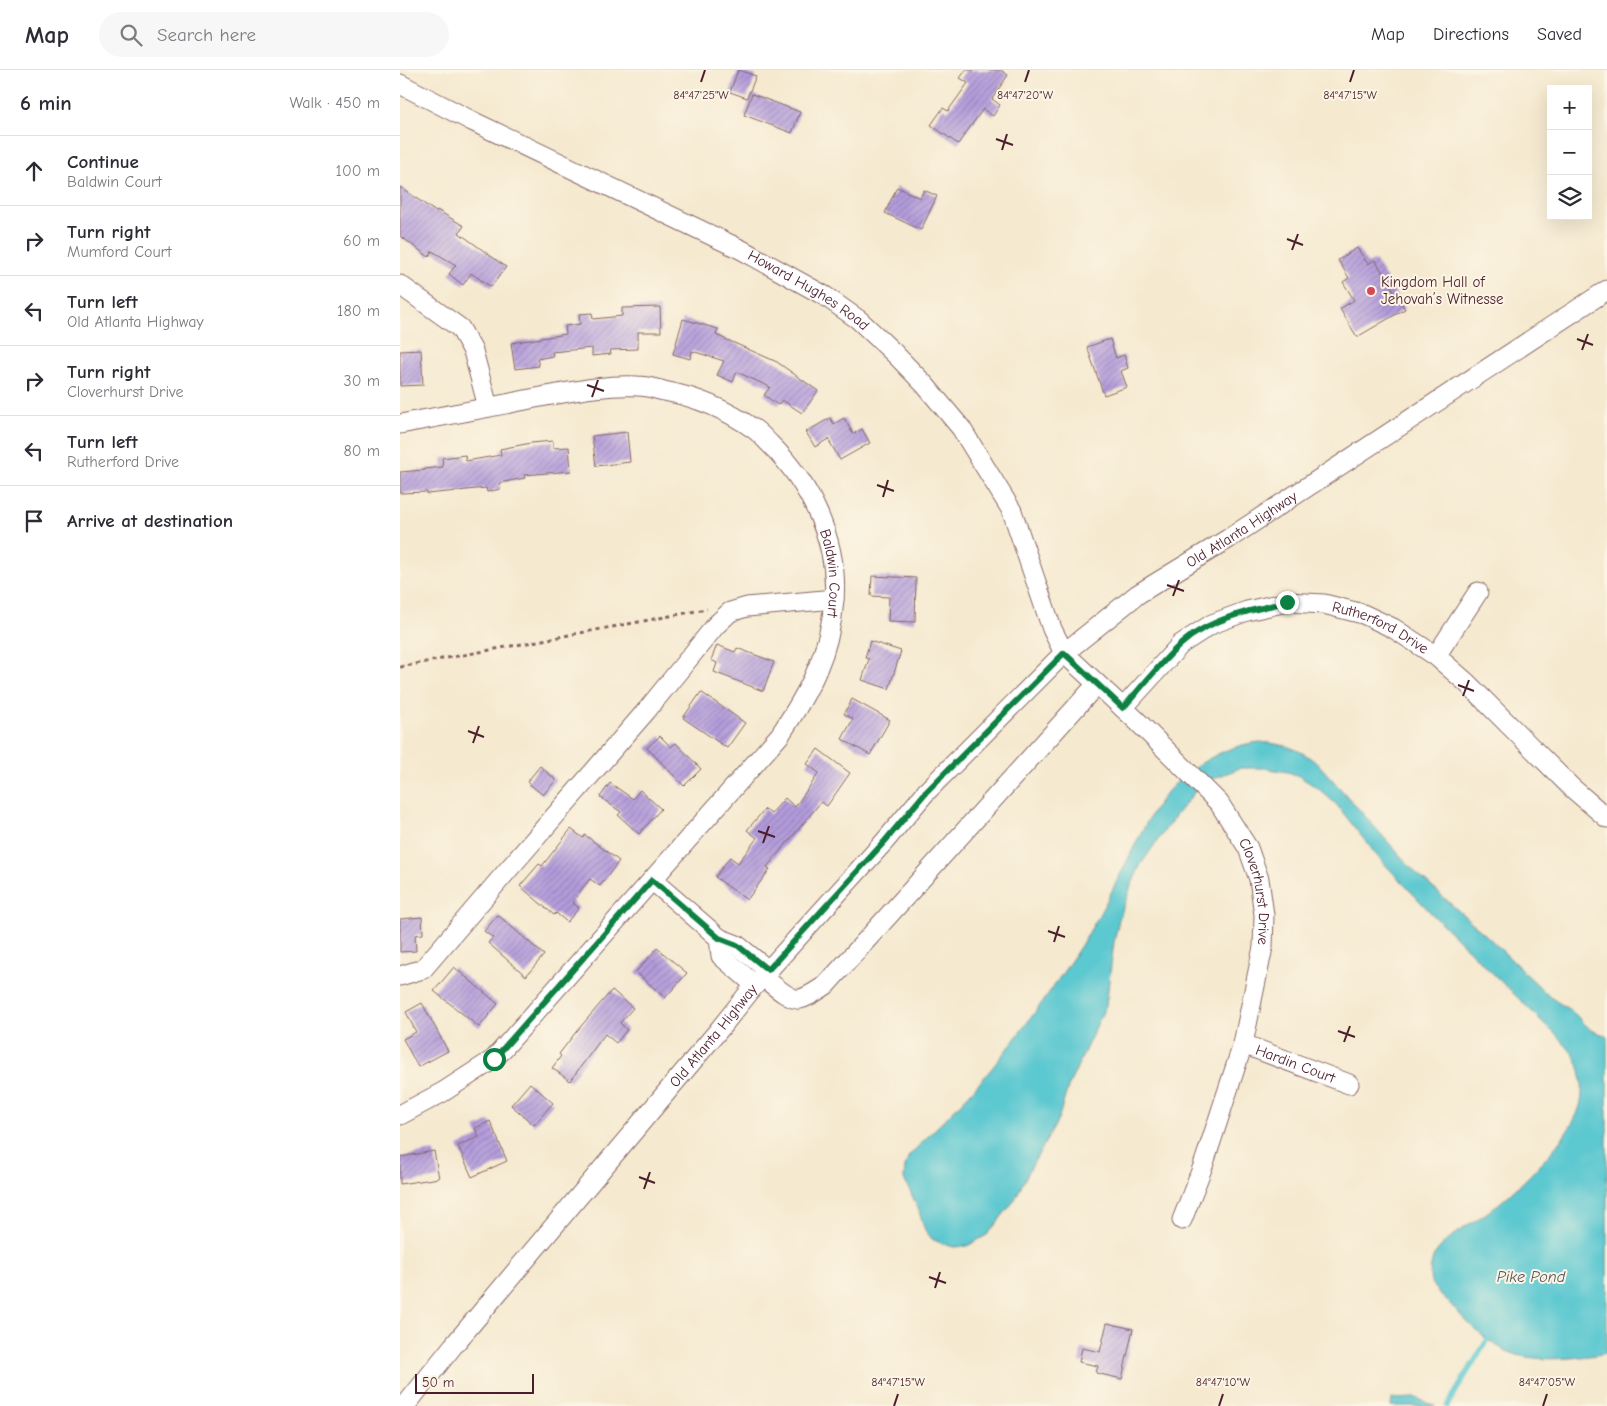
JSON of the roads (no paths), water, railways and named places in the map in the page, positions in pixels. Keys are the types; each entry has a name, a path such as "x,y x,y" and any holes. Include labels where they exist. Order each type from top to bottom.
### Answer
{"street":[{"name":"Howard Hughes Road","path":"400,84 472,121 749,254 825,296 859,320 925,385 961,428 987,467 1012,511 1052,629 1064,653"},
{"path":"400,285 460,328 473,351 488,407"},
{"name":"Old Atlanta Highway","path":"405,1406 762,977 885,841 926,792 1064,653 1138,594 1244,528 1607,290"},
{"name":"Baldwin Court","path":"400,424 598,386 640,386 681,394 718,408 755,430 784,458 804,486 823,524 831,556 834,599 832,621 824,655 804,698 780,735 494,1059 443,1092 400,1115"},
{"path":"1436,656 1478,592"},
{"path":"400,976 423,970 507,870 647,710 716,624 730,612 747,608 834,599"},
{"name":"Rutherford Drive","path":"1123,708 1181,644 1212,624 1247,612 1287,602 1324,604 1363,614 1393,628 1436,656 1467,683 1571,787 1607,818"},
{"name":"Cloverhurst Drive","path":"1064,653 1123,708 1218,803 1248,848 1259,879 1264,915 1263,947 1243,1044 1182,1220"},
{"path":"652,880 719,938 721,956 762,977 790,997 802,998 826,985 1097,684"},
{"name":"Hardin Court","path":"1243,1044 1349,1084"}],"water":[{"name":"Pike Pond","path":"1260,742 1293,748 1320,766 1415,872 1488,937 1550,997 1573,1012 1591,1030 1607,1036 1607,1353 1574,1358 1550,1359 1527,1357 1507,1351 1473,1327 1440,1294 1431,1282 1433,1259 1438,1250 1453,1236 1496,1206 1518,1187 1566,1134 1581,1104 1582,1081 1580,1069 1574,1056 1558,1037 1434,916 1378,857 1336,804 1319,789 1299,776 1288,772 1263,768 1240,768 1207,781 1198,788 1175,816 1141,864 1131,886 1119,919 1114,942 1106,1005 1068,1087 1058,1120 1014,1201 987,1235 967,1246 954,1247 943,1244 932,1239 925,1230 918,1208 904,1179 905,1167 909,1156 982,1079 1053,987 1093,927 1146,824 1168,791 1187,773 1210,758 1235,747"},
{"path":"1416,1398 1435,1406 1391,1406 1392,1399"}],"waterway":[{"path":"1447,1406 1487,1340"}],"place":[{"name":"Kingdom Hall of Jehovah’s Witnesse","path":"1371,291"}]}
